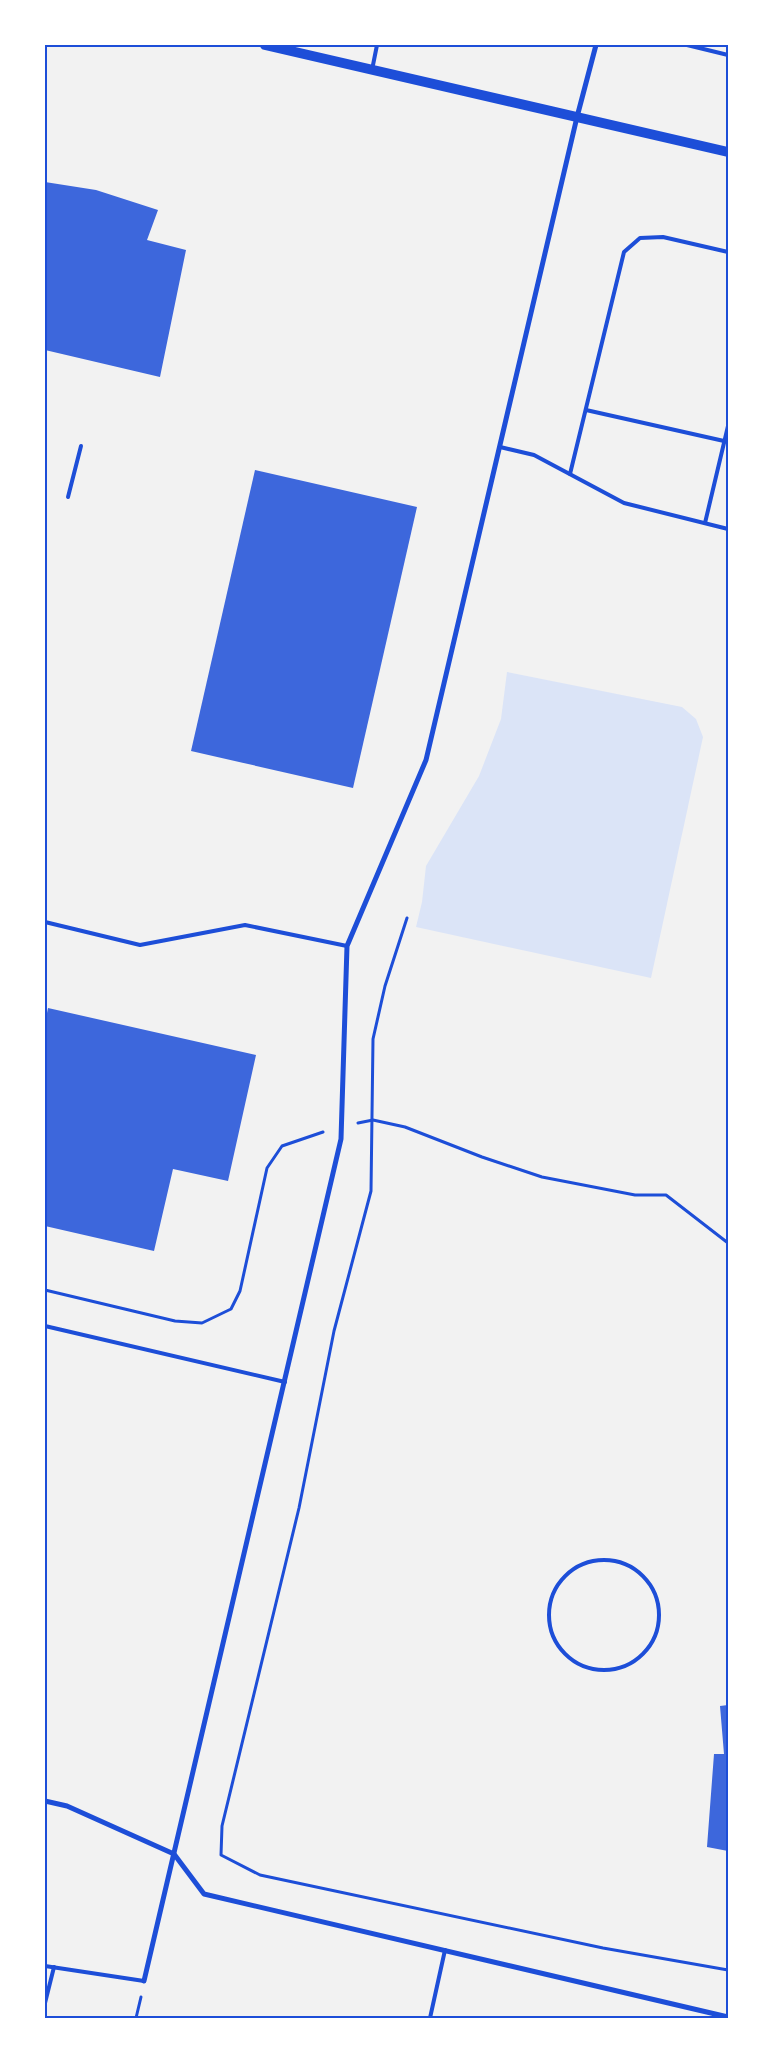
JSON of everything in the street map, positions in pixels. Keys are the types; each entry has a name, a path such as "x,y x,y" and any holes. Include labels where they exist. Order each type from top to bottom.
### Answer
{"main road":[{"path":"265,45 728,152"}],"street":[{"path":"144,1981 341,1139 347,946 426,760 577,117 596,45"},
{"path":"45,1801 67,1806 174,1854 204,1894 728,2017"}],"lane":[{"path":"372,70 377,45"},
{"path":"687,45 728,55"},
{"path":"570,474 624,252 640,238 663,237 728,252"},
{"path":"586,410 724,441"},
{"path":"705,523 728,426"},
{"path":"68,497 81,446"},
{"path":"500,447 534,455 624,503 728,529"},
{"path":"45,922 140,945 245,925 347,946"},
{"path":"45,1326 284,1382"},
{"path":"604,1559 620,1562 634,1568 646,1579 655,1593 659,1608 659,1624 654,1639 645,1652 633,1662 619,1669 603,1671 587,1668 573,1662 561,1651 552,1637 548,1622 548,1606 553,1591 562,1578 574,1567 589,1561 604,1559"},
{"path":"430,2018 445,1950"},
{"path":"45,1966 144,1981"},
{"path":"45,2003 54,1967"}],"path":[{"path":"408,918 385,986 373,1039 371,1192 334,1331 299,1508 222,1826 221,1855 260,1875 603,1948 728,1970"},
{"path":"45,1290 175,1321 202,1323 231,1309 240,1291 266,1168 282,1146 305,1137 373,1120 405,1127 482,1157 542,1177 636,1195 666,1195 728,1243"}],"shaded area":[{"path":"507,672 682,707 696,719 703,737 651,978 416,927 422,902 426,866 479,776 501,719"}],"building":[{"path":"45,182 96,190 158,210 147,240 186,250 160,377 45,350"},
{"path":"255,470 417,507 353,788 191,751"},
{"path":"48,1008 256,1055 228,1181 173,1169 154,1251 45,1226 45,1023"},
{"path":"728,1705 728,1851 707,1847 714,1754 724,1754 720,1706"}]}
